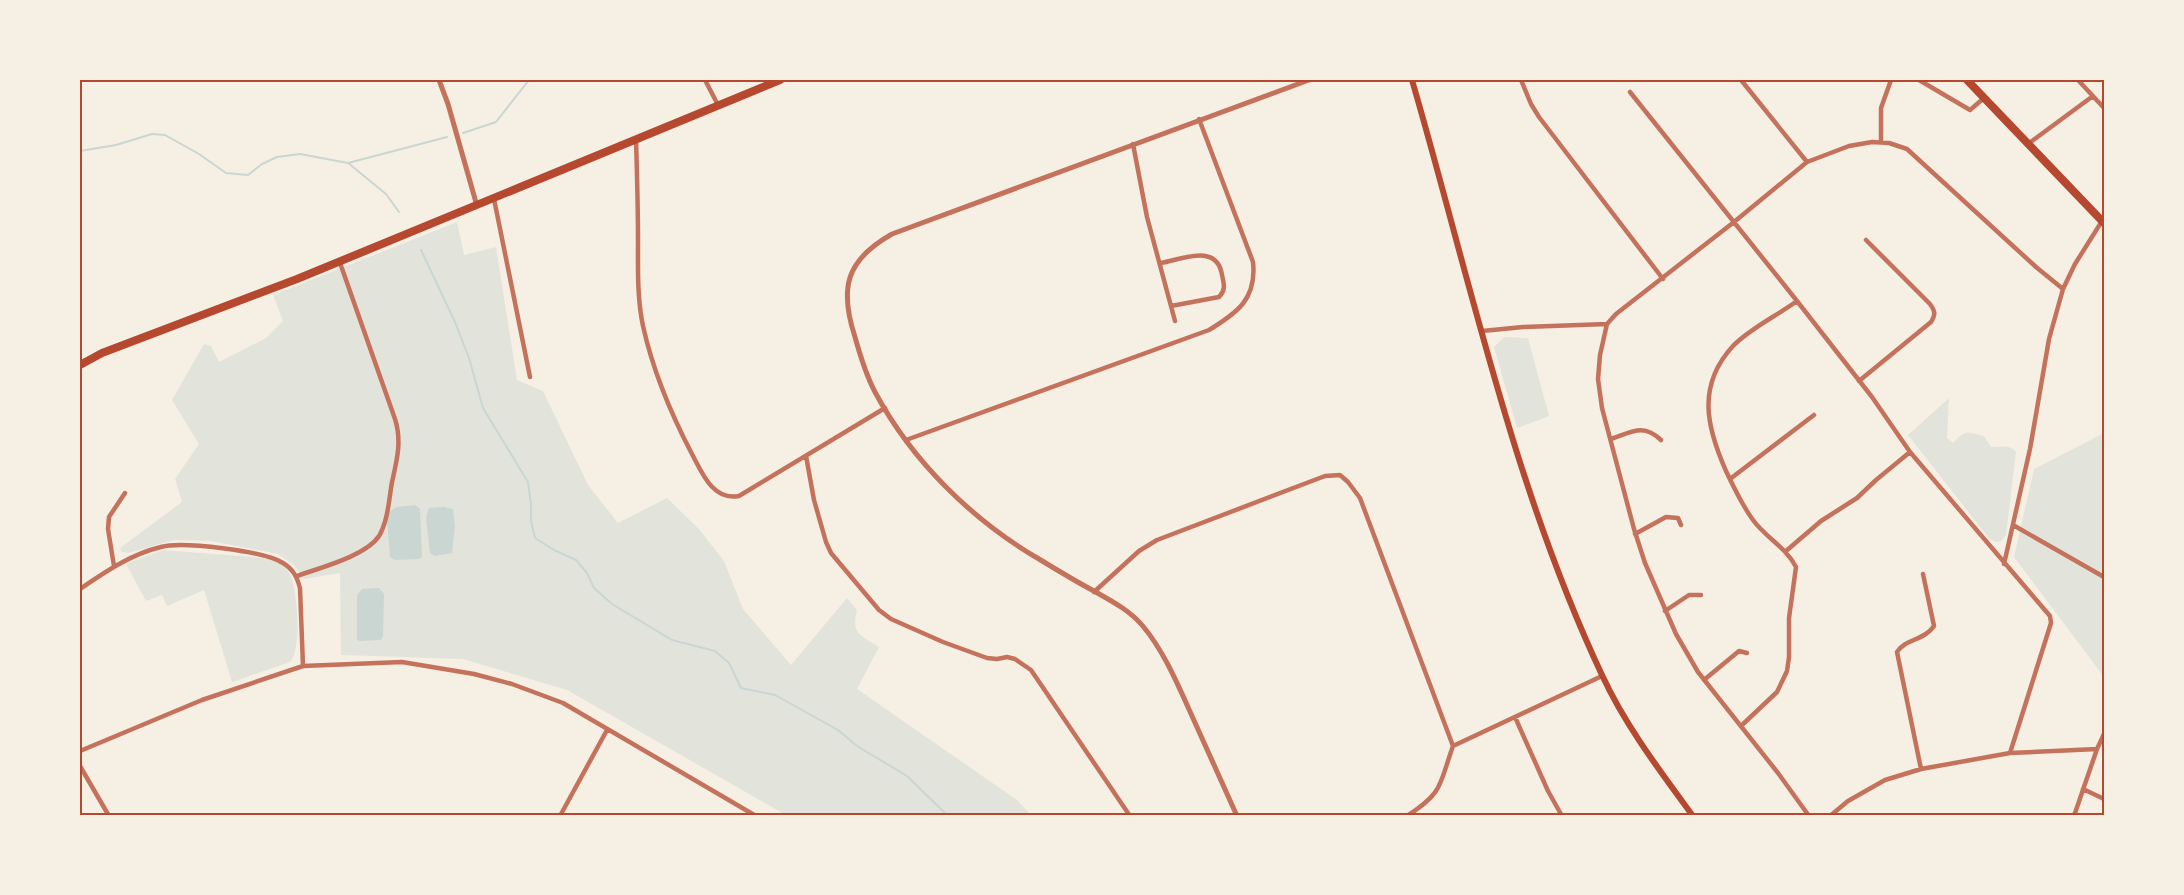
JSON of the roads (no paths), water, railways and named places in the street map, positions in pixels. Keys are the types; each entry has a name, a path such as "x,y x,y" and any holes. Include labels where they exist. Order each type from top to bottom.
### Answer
{"highway":[{"path":"80,365 102,353 297,279 780,80"},
{"path":"1966,80 1985,97 2103,222"}],"main road":[{"path":"1412,80 1506,418 1551,550 1602,676 1636,735 1693,816"}],"street":[{"path":"439,80 477,206"},
{"path":"705,80 718,105"},
{"path":"1237,816 1176,681 1164,657 1143,626 1122,607 1028,553 970,510 949,490 906,440 874,390 849,316 847,289 858,259 892,234 1309,80"},
{"path":"1521,80 1539,117 1663,279"},
{"path":"1741,80 1807,162"},
{"path":"1881,142 1881,108 1891,80"},
{"path":"1919,80 1970,110 1985,97"},
{"path":"2078,80 2104,105"},
{"path":"1630,92 1797,301 1911,452 2050,616 2051,623 2010,753"},
{"path":"2028,144 2093,96"},
{"path":"906,440 1209,330 1245,303 1250,294 1254,272 1253,262 1199,120"},
{"path":"636,139 639,282 643,325 657,375 680,432 705,478 725,496 739,496 885,408"},
{"path":"1809,816 1689,658 1665,611 1645,563 1635,534 1602,408 1598,379 1600,355 1607,324 1616,314 1663,279 1807,162 1848,146 1881,142 1907,149 2063,289"},
{"path":"1133,144 1147,217 1175,321"},
{"path":"494,199 530,377"},
{"path":"2004,564 2030,449 2049,339 2063,289 2075,264 2103,222"},
{"path":"1859,381 1931,322 1935,316 1935,311 1930,304 1866,240"},
{"path":"1161,263 1204,255 1214,258 1221,266 1224,291 1220,297 1171,306"},
{"path":"297,576 360,551 380,534 386,516 400,443 395,418 339,260"},
{"path":"1741,726 1777,692 1787,671 1789,618 1796,567 1786,551 1765,535 1743,506 1712,438 1708,403 1714,379 1733,346 1797,301"},
{"path":"1482,331 1607,324"},
{"path":"1730,479 1814,415"},
{"path":"1611,439 1641,430 1652,431 1661,440"},
{"path":"1786,551 1821,521 1857,498 1911,452"},
{"path":"806,456 814,500 831,554 879,610 891,619 943,642 987,658 1015,659 1031,670 1130,816"},
{"path":"1094,592 1139,551 1157,540 1325,476 1340,475 1360,498 1453,746 1435,795 1407,816"},
{"path":"114,566 108,529 110,517 125,493"},
{"path":"1635,534 1666,517 1677,518 1681,525"},
{"path":"2013,525 2104,577"},
{"path":"80,589 114,566 166,545 206,546 274,558 290,568 297,576 300,588 303,666"},
{"path":"1921,769 1897,652 1900,647 1930,632 1934,626 1923,574"},
{"path":"1665,611 1689,595 1701,595"},
{"path":"1704,680 1739,651 1747,653"},
{"path":"80,751 202,700 303,666 402,662 463,671 512,684 563,703 756,816"},
{"path":"1453,746 1602,676"},
{"path":"1515,717 1543,781 1562,816"},
{"path":"560,816 607,730"},
{"path":"2074,816 2104,734"},
{"path":"1830,816 1848,801 1885,780 1921,769 2010,753 2097,749"},
{"path":"80,766 109,816"},
{"path":"2083,789 2104,799"}],"waterway":[{"path":"463,133 496,122 529,80"},
{"path":"80,151 116,145 152,134 165,135 199,154 226,173 248,175 262,164 277,157 300,154 348,163 447,137"},
{"path":"348,163 386,194 399,212"},
{"path":"421,250 455,322 469,358 483,408 528,482 531,521 535,538 576,560 587,573 594,588 612,604 672,640 715,651 729,663 741,688 775,695 838,730 857,746 907,776 948,816"}]}
